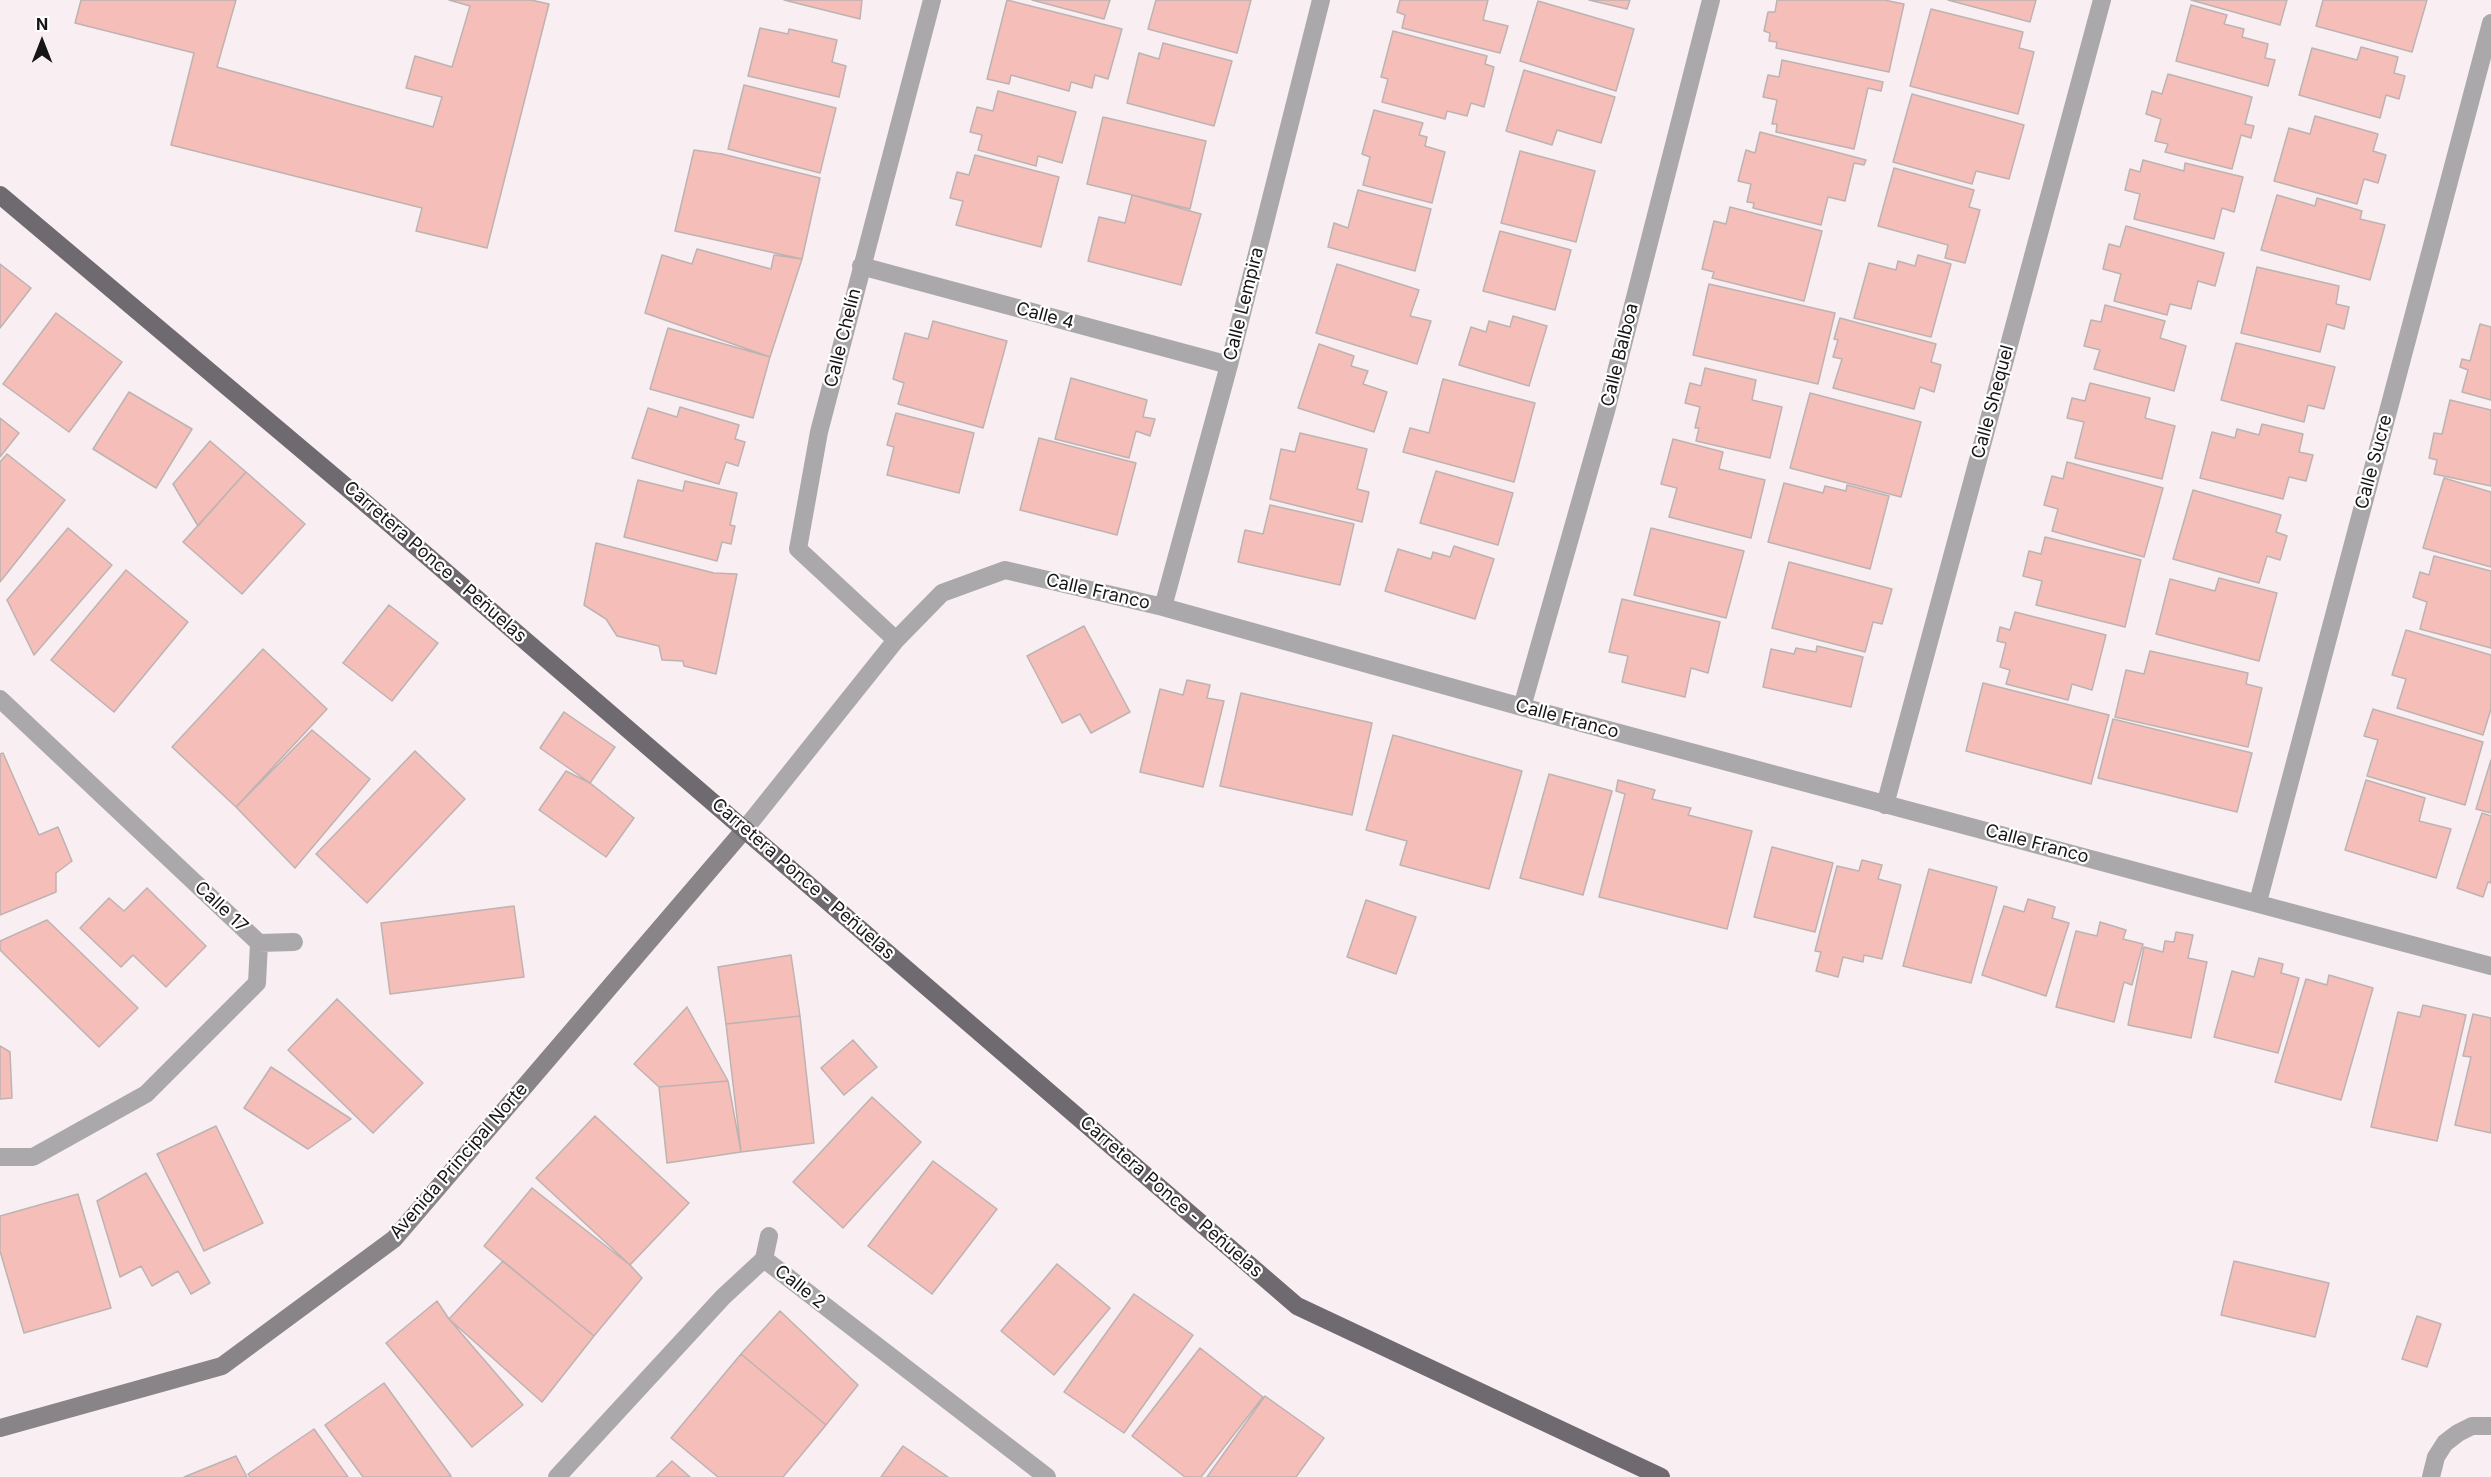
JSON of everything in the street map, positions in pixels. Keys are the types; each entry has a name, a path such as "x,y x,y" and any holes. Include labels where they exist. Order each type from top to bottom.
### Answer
{"main road":[{"name":"Carretera Ponce - Peñuelas","path":"0,195 384,518 1297,1306 1661,1477"}],"street":[{"name":"Calle Chelín","path":"896,640 798,549 819,432 932,0"},
{"name":"Calle Lempira","path":"1163,607 1229,365 1321,0"},
{"name":"Calle Balboa","path":"1522,707 1606,411 1712,0"},
{"name":"Calle Shequel","path":"1885,805 2102,0"},
{"name":"Calle Sucre","path":"2258,902 2491,23"},
{"name":"Calle 4","path":"861,266 1229,365"},
{"name":"Calle Franco","path":"745,829 896,640 942,593 1005,570 1163,607 1522,707 2491,966"},
{"name":"Calle 17","path":"0,699 259,943 257,983 146,1094 33,1157 0,1157"},
{"name":"Avenida Principal Norte","path":"0,1428 222,1366 394,1239 745,829"},
{"path":"259,943 294,942"},
{"path":"764,1259 769,1236"},
{"name":"Calle 2","path":"557,1477 723,1296 764,1259 1047,1477"},
{"path":"2431,1477 2436,1457 2445,1443 2472,1426 2491,1426"}],"building":[{"path":"81,0 236,0 217,67 433,127 442,97 406,88 415,56 452,67 470,6 449,0 531,0 549,4 487,248 416,231 422,208 171,145 194,53 75,23"},
{"path":"784,0 862,0 860,19"},
{"path":"1007,0 1122,29 1108,79 1095,75 1092,88 1071,82 1069,91 1011,75 1009,84 987,79"},
{"path":"1032,0 1110,0 1104,19"},
{"path":"1156,0 1251,0 1237,53 1148,29"},
{"path":"1400,0 1488,0 1483,20 1508,26 1500,53 1402,28 1405,15 1397,12"},
{"path":"1589,0 1630,0 1627,9"},
{"path":"1777,0 1884,0 1904,4 1889,72 1776,48 1777,42 1769,41 1770,33 1764,31 1768,12 1775,12"},
{"path":"1948,0 2036,0 2030,22"},
{"path":"2191,0 2287,0 2280,25"},
{"path":"2323,0 2427,0 2412,52 2316,26"},
{"path":"1538,1 1634,29 1616,91 1520,61"},
{"path":"2191,5 2227,15 2224,24 2244,29 2242,37 2268,44 2265,58 2275,60 2268,86 2176,61"},
{"path":"1931,9 2023,32 2019,48 2034,52 2018,114 1910,86"},
{"path":"760,28 788,34 789,29 837,40 832,62 846,66 839,97 748,76"},
{"path":"1393,31 1487,56 1485,64 1494,67 1484,107 1471,103 1467,116 1447,111 1445,119 1382,102 1388,79 1381,77"},
{"path":"1163,43 1232,61 1214,126 1127,103 1139,53 1159,59"},
{"path":"2361,47 2398,57 2394,73 2405,76 2399,99 2386,95 2380,118 2299,95 2312,48 2357,60"},
{"path":"1782,60 1883,82 1881,91 1868,88 1854,149 1776,132 1777,124 1772,124 1777,100 1763,97 1768,75 1779,77"},
{"path":"1524,70 1615,97 1601,143 1557,130 1552,145 1506,131"},
{"path":"2168,74 2252,97 2245,124 2254,126 2251,138 2241,135 2232,169 2165,152 2168,144 2155,141 2161,119 2146,114 2152,91 2162,94"},
{"path":"744,85 836,108 820,173 728,149"},
{"path":"998,91 1076,112 1062,163 1038,156 1036,166 978,150 982,135 970,132 977,107 993,111"},
{"path":"1912,94 2024,125 2009,179 1976,171 1972,184 1893,162"},
{"path":"1374,110 1423,123 1419,135 1427,137 1425,146 1445,152 1432,203 1363,185 1370,157 1362,154"},
{"path":"2315,116 2378,134 2373,151 2386,155 2378,183 2364,179 2357,204 2274,181 2289,128 2310,134"},
{"path":"1103,117 1206,141 1190,209 1087,184"},
{"path":"1760,132 1866,160 1864,165 1854,163 1845,201 1828,197 1821,225 1753,208 1754,203 1747,202 1751,184 1738,181 1746,150 1755,153"},
{"path":"694,150 722,154 820,178 802,259 675,231"},
{"path":"1520,151 1595,171 1576,242 1501,223"},
{"path":"975,155 1059,177 1041,247 956,225 963,201 950,198 957,172 969,175"},
{"path":"2143,160 2184,171 2185,163 2243,177 2234,212 2222,208 2214,239 2134,219 2140,194 2125,190 2130,169 2140,172"},
{"path":"1894,168 1974,190 1969,207 1980,210 1965,263 1945,258 1948,245 1878,226"},
{"path":"1358,190 1431,209 1415,271 1328,247 1334,223 1348,228"},
{"path":"1132,195 1201,214 1181,285 1088,261 1099,217 1125,223"},
{"path":"2277,195 2315,206 2317,198 2362,211 2360,219 2385,225 2370,280 2261,250"},
{"path":"1730,207 1822,231 1804,301 1712,278 1714,272 1702,269 1714,221 1726,224"},
{"path":"2126,226 2224,253 2215,286 2198,281 2191,309 2170,304 2167,315 2114,301 2121,274 2103,269 2109,244 2120,247"},
{"path":"1500,231 1571,250 1555,310 1483,291"},
{"path":"697,249 771,269 774,255 802,259 770,357 645,313 662,255 692,264"},
{"path":"1918,255 1951,264 1931,337 1854,318 1869,263 1896,270 1898,261 1915,266"},
{"path":"0,264 31,288 0,328"},
{"path":"1337,264 1419,290 1410,316 1431,321 1417,364 1316,333"},
{"path":"2257,267 2339,286 2336,304 2349,307 2344,329 2327,324 2320,352 2241,333"},
{"path":"1709,284 1835,313 1818,384 1693,355"},
{"path":"2105,305 2165,321 2160,338 2186,346 2174,391 2094,369 2100,350 2084,346 2091,320 2101,322"},
{"path":"56,313 122,362 69,432 3,384"},
{"path":"1513,316 1547,326 1529,386 1459,365 1471,327 1486,332 1489,321 1510,327"},
{"path":"1840,318 1936,344 1931,362 1941,365 1934,392 1920,387 1914,409 1833,388 1842,359 1833,357 1838,340 1834,339"},
{"path":"933,321 1007,341 983,428 898,404 904,383 893,379 905,333 928,339"},
{"path":"2480,324 2491,327 2491,400 2462,392 2468,370 2460,367 2462,359 2470,361"},
{"path":"668,328 770,357 753,418 650,389"},
{"path":"2236,343 2335,367 2324,409 2308,405 2304,422 2221,400"},
{"path":"1319,344 1354,356 1351,366 1368,371 1363,384 1387,392 1374,432 1298,408"},
{"path":"1705,368 1756,380 1752,400 1782,407 1770,458 1696,441 1699,428 1695,428 1700,407 1685,403 1690,383 1701,386"},
{"path":"1071,378 1147,400 1143,417 1155,419 1150,436 1136,431 1129,458 1055,439"},
{"path":"1443,379 1535,403 1514,482 1403,452 1410,428 1429,433"},
{"path":"2090,383 2150,398 2145,418 2175,426 2162,479 2075,458 2084,422 2067,418 2072,398 2085,401"},
{"path":"129,392 192,429 156,488 93,449"},
{"path":"1810,393 1921,422 1901,497 1790,468"},
{"path":"2450,400 2491,410 2491,486 2434,474 2437,460 2429,458 2434,433 2442,434"},
{"path":"680,407 739,425 735,439 745,442 738,466 726,462 719,484 632,458 648,408 677,417"},
{"path":"896,413 974,433 959,493 887,475 894,447 887,445"},
{"path":"0,418 19,433 0,457"},
{"path":"2262,424 2303,434 2299,452 2313,455 2306,481 2289,477 2283,499 2200,478 2212,432 2235,438 2237,429 2259,435"},
{"path":"1300,433 1367,449 1357,489 1369,492 1362,522 1270,499 1281,449 1295,452"},
{"path":"1039,438 1136,463 1117,535 1020,510"},
{"path":"1673,439 1723,452 1719,469 1765,480 1751,538 1669,517 1677,488 1661,484"},
{"path":"210,441 246,472 198,526 173,484"},
{"path":"7,454 65,500 0,582 0,462"},
{"path":"2067,462 2163,488 2144,557 2052,531 2058,509 2044,505 2052,476 2063,479"},
{"path":"1436,471 1513,493 1498,545 1420,523"},
{"path":"246,472 305,524 242,594 183,542"},
{"path":"2444,478 2491,492 2491,567 2423,548"},
{"path":"638,480 683,491 685,481 737,493 730,525 735,526 731,544 722,542 717,561 624,537"},
{"path":"1784,483 1823,493 1825,486 1846,491 1847,485 1889,496 1870,569 1768,542"},
{"path":"2193,490 2281,515 2276,532 2287,536 2280,560 2267,556 2259,583 2173,559"},
{"path":"1270,505 1354,524 1340,585 1238,562 1245,530 1263,534"},
{"path":"68,528 112,565 34,655 7,600"},
{"path":"1651,528 1744,551 1726,618 1634,595"},
{"path":"2045,537 2141,560 2125,627 2036,605 2042,581 2023,576 2029,551 2041,554"},
{"path":"596,543 714,573 737,574 716,674 684,666 683,661 662,660 659,646 617,636 606,619 584,605"},
{"path":"1454,546 1494,559 1475,619 1385,591 1398,549 1431,559 1433,552 1450,557"},
{"path":"2434,556 2491,571 2491,648 2420,629 2427,602 2413,597 2420,572 2429,575"},
{"path":"1789,562 1892,589 1882,624 1873,622 1865,652 1772,628"},
{"path":"126,570 188,622 114,712 51,660"},
{"path":"2219,578 2277,593 2259,661 2156,634 2170,579 2215,591"},
{"path":"1622,599 1720,622 1708,673 1691,668 1685,697 1622,682 1628,656 1609,652"},
{"path":"389,605 438,643 392,701 343,663"},
{"path":"2015,612 2106,635 2092,690 2072,684 2068,700 2006,684 2010,670 2000,667 2006,643 1997,641 2000,627 2010,630"},
{"path":"1084,626 1130,712 1091,733 1080,714 1062,723 1027,656"},
{"path":"2406,630 2491,655 2491,709 2483,735 2397,708 2406,679 2392,675"},
{"path":"1817,646 1863,657 1851,707 1763,687 1771,649 1794,654 1796,648 1816,652"},
{"path":"263,649 327,709 236,807 172,747"},
{"path":"2150,651 2248,673 2246,684 2262,688 2248,747 2115,717 2126,670 2144,674"},
{"path":"1187,680 1210,685 1207,698 1224,701 1203,787 1140,772 1160,689 1183,695"},
{"path":"1983,683 2109,715 2091,784 1966,751"},
{"path":"1241,693 1372,723 1352,815 1220,786"},
{"path":"2373,709 2483,742 2465,805 2367,776 2378,740 2364,736"},
{"path":"564,712 615,747 590,783 540,748"},
{"path":"2113,719 2252,753 2237,812 2098,778"},
{"path":"312,730 370,779 295,868 236,807"},
{"path":"1393,735 1522,771 1489,889 1400,865 1407,841 1366,830"},
{"path":"415,751 465,799 367,903 316,854"},
{"path":"3,753 39,835 58,827 72,861 56,873 56,892 0,915 0,754"},
{"path":"2491,760 2491,813 2476,809"},
{"path":"566,771 590,783 634,818 606,857 539,810"},
{"path":"1549,774 1612,791 1583,895 1520,878"},
{"path":"1618,780 1655,790 1652,799 1691,808 1688,815 1752,831 1727,929 1599,897 1625,794 1616,791"},
{"path":"2366,780 2425,798 2419,821 2451,829 2436,878 2345,850"},
{"path":"2482,813 2491,816 2491,883 2488,882 2483,897 2457,888"},
{"path":"1772,847 1833,863 1815,932 1754,917"},
{"path":"1862,860 1882,865 1878,879 1901,885 1882,959 1864,955 1863,962 1843,957 1838,977 1816,971 1821,952 1815,951 1837,866 1859,871"},
{"path":"1929,869 1997,887 1971,983 1903,966"},
{"path":"147,888 206,946 166,987 133,955 121,967 80,928 109,898 124,911"},
{"path":"2028,899 2055,907 2052,918 2069,923 2046,996 1982,975 2004,906 2024,912"},
{"path":"1366,900 1416,917 1396,974 1347,957"},
{"path":"514,906 524,977 390,994 381,923"},
{"path":"47,920 138,1008 99,1047 0,950 0,941"},
{"path":"2100,922 2126,930 2123,939 2143,944 2132,985 2124,982 2114,1022 2056,1007 2076,931 2097,936"},
{"path":"2176,932 2193,935 2188,958 2207,962 2191,1038 2128,1025 2144,947 2163,952 2165,941 2174,942"},
{"path":"791,955 800,1016 726,1024 718,967"},
{"path":"2259,958 2283,964 2281,973 2299,978 2278,1053 2214,1037 2232,971 2254,977"},
{"path":"2329,975 2373,988 2341,1100 2275,1082 2306,979 2327,985"},
{"path":"337,999 423,1083 373,1133 288,1050"},
{"path":"2423,1005 2466,1015 2437,1141 2371,1127 2398,1012 2420,1017"},
{"path":"687,1007 728,1081 659,1087 634,1064"},
{"path":"2473,1014 2491,1018 2491,1133 2455,1125 2471,1057 2463,1056"},
{"path":"800,1016 814,1143 741,1152 726,1024"},
{"path":"853,1040 877,1067 844,1095 821,1068"},
{"path":"0,1046 10,1052 12,1098 0,1099"},
{"path":"271,1067 351,1119 308,1149 244,1108"},
{"path":"728,1081 741,1152 667,1163 659,1087"},
{"path":"872,1097 921,1142 843,1228 793,1182"},
{"path":"595,1116 689,1203 630,1265 536,1178"},
{"path":"216,1126 263,1223 204,1251 157,1154"},
{"path":"933,1161 997,1209 932,1294 868,1246"},
{"path":"146,1173 210,1283 191,1294 178,1271 152,1286 141,1266 120,1277 97,1201"},
{"path":"532,1188 630,1265 642,1278 594,1336 484,1246"},
{"path":"78,1194 111,1308 24,1333 0,1251 0,1216"},
{"path":"503,1261 594,1336 542,1402 449,1319"},
{"path":"2234,1261 2329,1283 2315,1337 2221,1315"},
{"path":"1057,1264 1110,1308 1054,1375 1001,1331"},
{"path":"1134,1294 1193,1335 1124,1433 1064,1392"},
{"path":"437,1301 449,1319 523,1405 472,1447 386,1343"},
{"path":"780,1311 858,1385 826,1425 741,1354"},
{"path":"2417,1316 2441,1324 2427,1367 2402,1359"},
{"path":"1200,1348 1263,1397 1201,1477 1185,1477 1132,1436"},
{"path":"741,1354 826,1425 783,1477 718,1477 671,1438"},
{"path":"384,1383 450,1477 363,1477 325,1425"},
{"path":"1265,1396 1324,1438 1296,1477 1207,1477"},
{"path":"314,1429 348,1477 250,1477 248,1474"},
{"path":"903,1446 948,1477 881,1477"},
{"path":"236,1456 247,1477 184,1477"},
{"path":"672,1461 690,1477 656,1477"}]}
